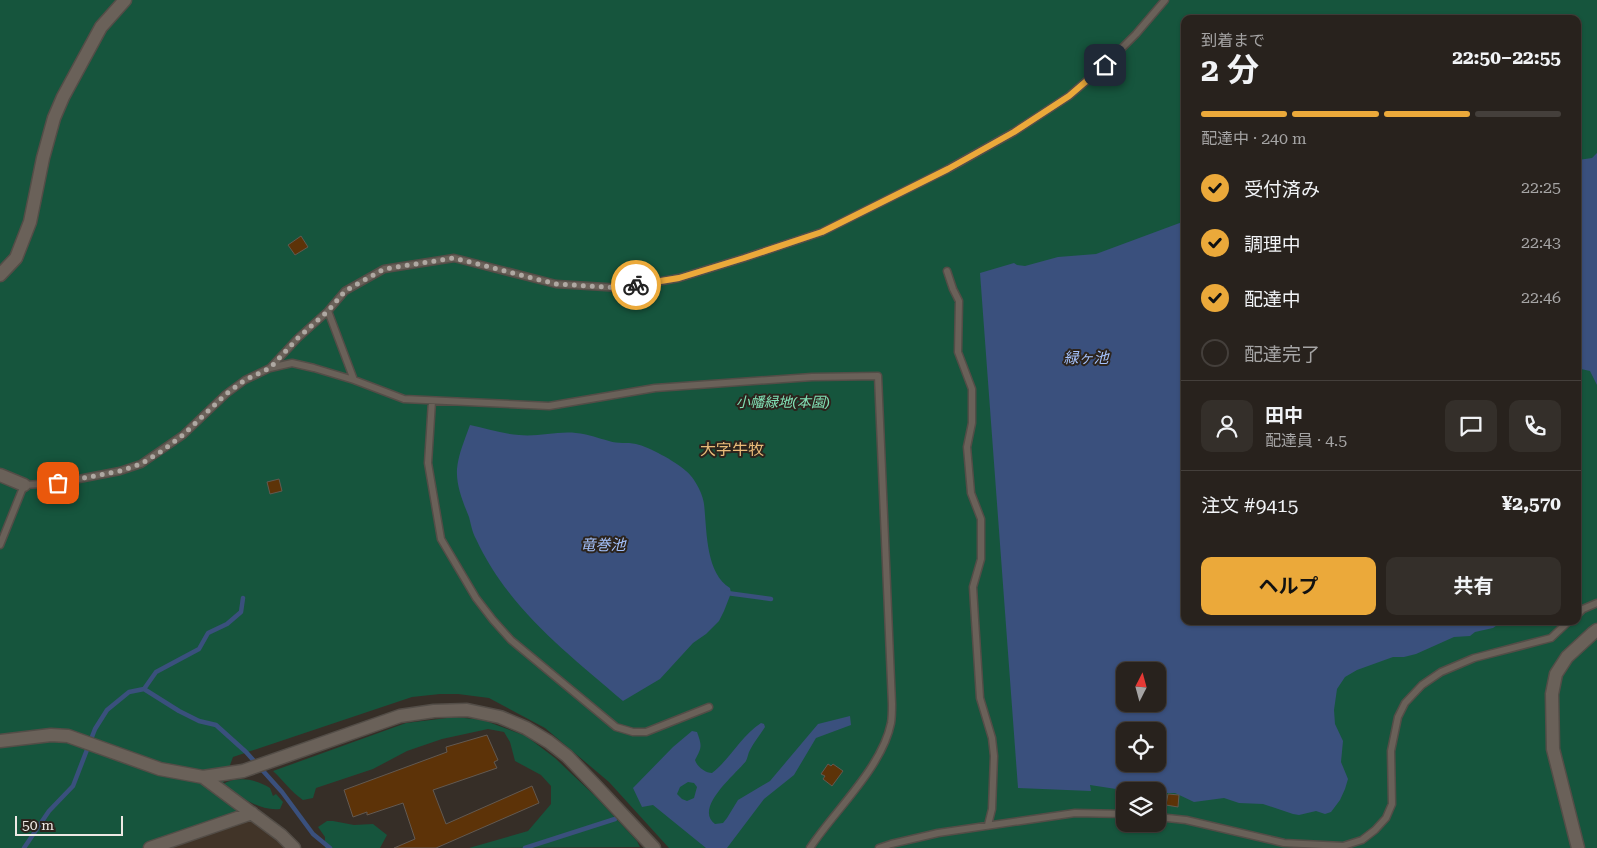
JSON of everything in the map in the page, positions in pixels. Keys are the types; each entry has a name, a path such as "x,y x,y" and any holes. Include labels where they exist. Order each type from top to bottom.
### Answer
{"street":[{"path":"0,275 16,258 30,222 43,158 54,118 63,97 101,27 125,0"},
{"path":"0,475 24,485"},
{"path":"1578,848 1553,749 1552,694 1556,674 1567,657 1592,632 1597,630"},
{"path":"0,741 51,735 68,736 160,769 203,776 243,771 400,716 434,711 467,710 500,717 549,742 567,756 654,848"},
{"path":"203,776 281,835 294,848"},
{"path":"150,848 252,813"}],"lane":[{"path":"270,368 298,338 328,311 345,291 384,269 454,258 556,284 622,288 679,278 822,232 948,169 1014,132 1069,96 1105,65 1136,34 1164,0"},
{"path":"947,271 959,301 958,352 972,389 972,424 967,447 971,493 981,519 981,559 973,587 974,620 980,698 992,738 994,756 992,809 988,825"},
{"path":"328,311 354,380"},
{"path":"0,545 24,485 58,483 120,471 141,464 183,435 226,394 245,380 270,368 292,363 354,380 404,399 549,406 655,388 812,377 878,376 891,664 892,704 890,724 885,741 874,761 854,792 810,848"},
{"path":"432,401 428,463 441,539 476,598 511,640 616,728 633,732 646,732 709,707"},
{"path":"1581,611 1597,603"},
{"path":"1166,818 1186,820 1284,843 1343,846 1362,840 1386,818 1392,804 1391,751 1398,718 1405,703 1422,685 1441,672 1474,658 1551,638 1566,625"},
{"path":"880,848 938,833 988,825 1075,813 1116,814"}],"shaded area":[{"path":"251,818 284,848 158,848"}],"green space":[{"name":"小幡緑地(本園)","path":"0,0 1597,0 1597,848 669,848 609,782 545,728 489,698 458,694 412,697 233,757 223,784 241,779 253,781 270,788 273,796 276,794 283,802 280,809 264,808 244,799 224,786 241,815 142,848 0,848"},
{"path":"455,717 483,720 526,736 555,758 595,796 637,841 640,847 469,848 528,831 551,804 551,786 541,775 515,761 510,742 504,732 488,729 442,739 407,751 373,769 316,788 313,798 303,800 273,771 406,723"},
{"path":"327,821 354,825 373,824 387,835 380,848 325,848 325,837 318,827"}],"water":[{"path":"1597,153 1597,385 1590,371 1581,369 1581,160 1592,158"},
{"name":"緑ヶ池","path":"1181,222 1181,625 1497,625 1493,628 1475,632 1470,636 1454,637 1416,654 1393,657 1357,670 1345,677 1337,689 1334,710 1335,724 1343,741 1341,762 1348,779 1340,800 1331,812 1325,814 1316,811 1299,815 1263,804 1239,803 1224,798 1194,802 1175,793 1166,793 1166,782 1116,782 1116,789 1090,785 1091,791 1018,788 980,273 1014,263 1025,266 1058,257 1096,254"},
{"name":"竜巻池","path":"470,425 500,432 526,435 576,433 612,442 636,444 669,459 681,467 695,481 703,500 707,538 712,561 716,572 730,588 731,593 719,621 706,634 693,643 660,679 623,701 540,628 504,587 489,564 475,536 459,488 458,464"},
{"path":"850,716 851,725 816,738 794,775 764,799 727,848 706,848 653,805 642,807 633,788 673,747 692,731 697,732 700,744 695,760 696,763 702,769 712,773 754,728 761,723 764,724 765,727 749,752 746,761 719,791 709,809 710,817 715,824 723,823 738,800 770,781 818,724","holes":["688,782 694,783 697,787 694,798 687,801 677,794 680,787"]}],"building":[{"path":"301,236 308,247 295,255 288,245"},
{"path":"279,479 282,491 270,494 267,482"},
{"path":"487,735 498,760 494,762 497,768 433,790 446,824 532,786 539,803 436,848 394,848 415,839 403,803 367,815 367,812 353,817 344,790 447,752 446,747"},
{"path":"828,764 831,766 833,764 843,771 832,786 823,779 825,776 821,774"},
{"path":"1168,794 1179,795 1178,807 1166,805"}],"waterway":[{"path":"727,593 771,599"},
{"path":"24,848 49,811 73,786 95,729 107,710 129,692 144,689 156,672 199,649 208,633 227,624 241,612 243,598"},
{"path":"144,689 179,711 199,721 216,725 246,752 282,792 313,834 330,848"},
{"path":"525,848 615,819"}],"way so far":[{"path":"58,483 120,471 141,464 162,451 183,435 226,394 245,380 270,368 298,338 328,311 345,291 384,269 454,258 556,284 622,288 636,285"}],"district":[{"name":"大字牛牧","path":"732,449"}],"route":[{"path":"636,285 679,278 822,232 948,169 1014,132 1069,96 1105,65"}]}
